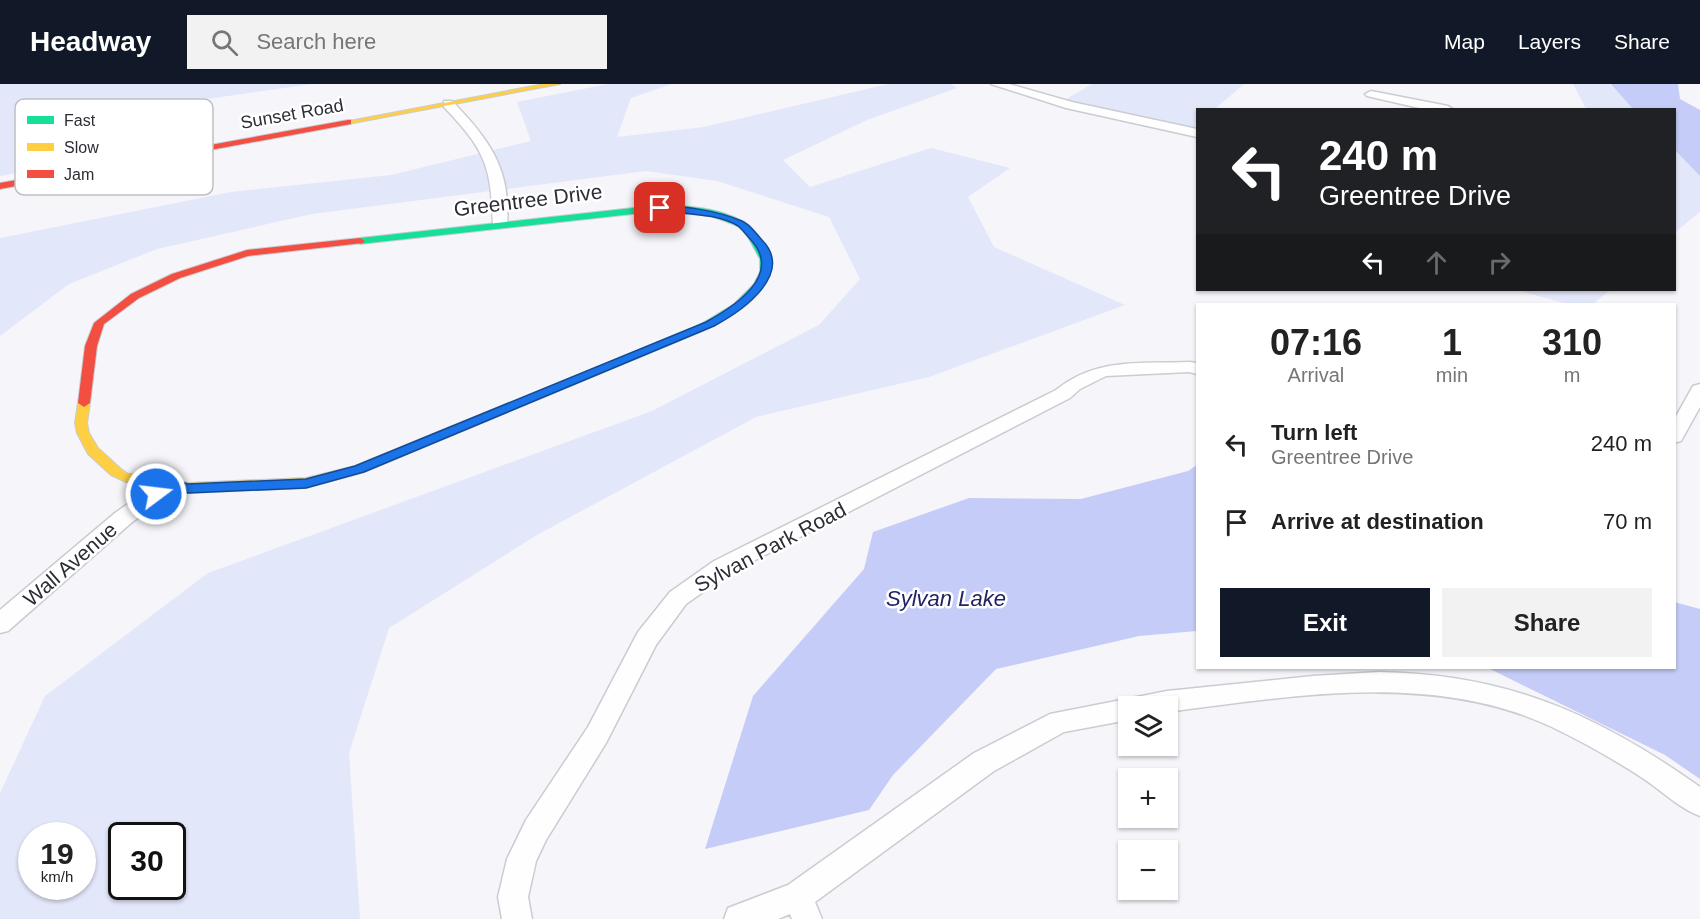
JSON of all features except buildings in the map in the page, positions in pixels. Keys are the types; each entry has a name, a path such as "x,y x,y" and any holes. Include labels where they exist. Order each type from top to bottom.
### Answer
{"street":[{"name":"Sunset Road","path":"213,147 556,84"},
{"path":"997,84 1070,105 1196,133"},
{"path":"1363,104 1374,89 1441,108"},
{"path":"448,104 477,135 494,167 499,189 500,224"},
{"name":"Sunset Road","path":"0,186 15,183"},
{"name":"Greentree Drive","path":"660,208 696,210 741,224 767,251 768,263 757,289 733,312 710,324 359,469 306,483 188,488 170,484 154,478 126,477 116,472 100,459 83,433 81,423 91,346 99,323 154,285 247,253 623,210 660,208"},
{"name":"Sylvan Park Road","path":"517,919 513,897 522,860 536,830 597,735 647,639 678,598 722,567 1063,394 1090,376 1102,371 1190,367 1196,369"},
{"path":"1676,433 1700,390"},
{"name":"Wall Avenue","path":"0,624 123,518 170,484"},
{"path":"1178,701 1275,689 1371,684 1437,684 1508,699 1578,727 1612,745 1700,803"},
{"path":"739,919 803,907 984,762 1059,723 1118,711"}],"shaded area":[{"path":"0,84 312,84 207,99 15,99 15,173 0,176"},
{"path":"608,84 672,84 631,98 617,137 704,127 888,84 951,84 957,88 867,120 783,160 810,187 931,148 1010,168 968,197 994,247 1125,305 929,377 756,417 537,535 389,628 349,753 360,919 0,919 0,793 45,696 208,573 652,411 819,325 860,279 829,217 717,181 646,171 312,214 157,249 69,284 0,336 0,238 231,192 391,175 531,141 517,102"},
{"path":"1092,84 1244,84 1216,108 1196,108 1196,126 1190,132 1061,102"},
{"path":"1573,84 1624,84 1640,108 1585,108"},
{"path":"1676,142 1700,160 1700,212 1676,231"},
{"path":"1521,291 1609,291 1594,303 1564,303"}],"water":[{"path":"1611,84 1678,84 1680,99 1700,110 1700,176 1676,151 1676,108 1632,108"},
{"name":"Sylvan Lake","path":"1196,466 1196,631 1139,636 996,669 893,775 869,810 705,849 753,696 864,569 873,532 969,498 1081,499 1188,471"},
{"path":"1676,603 1700,609 1700,779 1665,755 1490,669 1676,669"}],"traffic: fast":[{"path":"660,208 702,211 732,219 751,233 765,259 765,272 759,285 750,296 724,316 698,329"},
{"path":"360,241 660,208"}],"traffic: slow":[{"path":"348,122 556,84"},
{"path":"84,403 81,423 83,433 93,451 116,472 126,478 154,478 188,488 306,483 359,469 444,434"}],"traffic: jam":[{"path":"213,147 348,122"},
{"path":"0,186 15,183"},
{"path":"84,403 91,346 99,323 135,296 176,276 247,253 360,241"},
{"path":"444,434 698,329"}],"route":[{"path":"156,494 170,484 188,488 306,483 359,469 710,324 733,312 757,289 764,277 768,263 767,251 741,224 696,210 660,208"}]}
